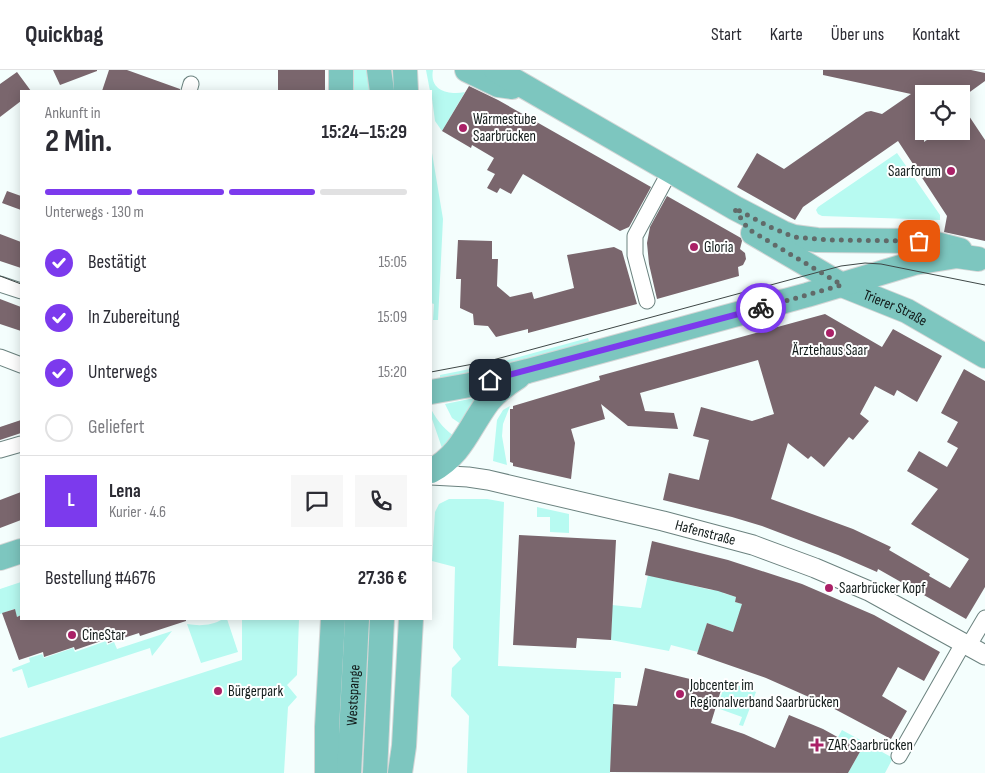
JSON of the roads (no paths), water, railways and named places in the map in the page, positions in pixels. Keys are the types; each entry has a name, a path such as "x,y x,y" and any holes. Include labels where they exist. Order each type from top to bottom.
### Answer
{"main road":[{"path":"341,70 341,90"},
{"path":"379,70 382,90"},
{"path":"405,70 406,90"},
{"path":"467,70 498,84 531,90"},
{"name":"Trierer Straße","path":"496,70 734,208 783,233 808,239 919,241 964,251 982,260"},
{"name":"Trierer Straße","path":"734,208 748,229 838,286 884,293 985,338"},
{"path":"432,392 528,371 838,286 897,267 957,256 982,260"},
{"path":"884,293 898,278 916,270 939,264 982,260"},
{"name":"Trierer Straße","path":"884,293 907,311 985,356"},
{"path":"432,470 450,458 467,438 489,401 503,387 528,371"},
{"path":"0,558 20,551"},
{"path":"326,773 333,620"},
{"name":"Westspange","path":"349,773 358,620"},
{"name":"Westspange","path":"375,773 382,620"},
{"path":"400,773 411,620"}],"street":[{"path":"646,301 635,255 635,236 670,171"},
{"path":"0,284 20,291"},
{"path":"0,357 20,365"},
{"path":"0,450 20,444"},
{"name":"Hafenstraße","path":"432,475 488,480 663,521 753,545 869,591 985,655"},
{"path":"899,756 966,644 985,618"}],"tram line":[{"path":"432,372 489,361 841,266 865,263 881,264 985,285"},
{"path":"0,276 20,284"}],"place":[{"name":"Wärmestube Saarbrücken","path":"463,128"},
{"name":"Saarforum","path":"951,171"},
{"name":"Gloria","path":"694,247"},
{"name":"Ärztehaus Saar","path":"830,333"},
{"name":"Saarbrücker Kopf","path":"829,588"},
{"name":"CineStar","path":"72,635"},
{"name":"Bürgerpark","path":"218,691"},
{"name":"Jobcenter im Regionalverband Saarbrücken","path":"680,694"},
{"name":"ZAR Saarbrücken","path":"817,745"}]}
